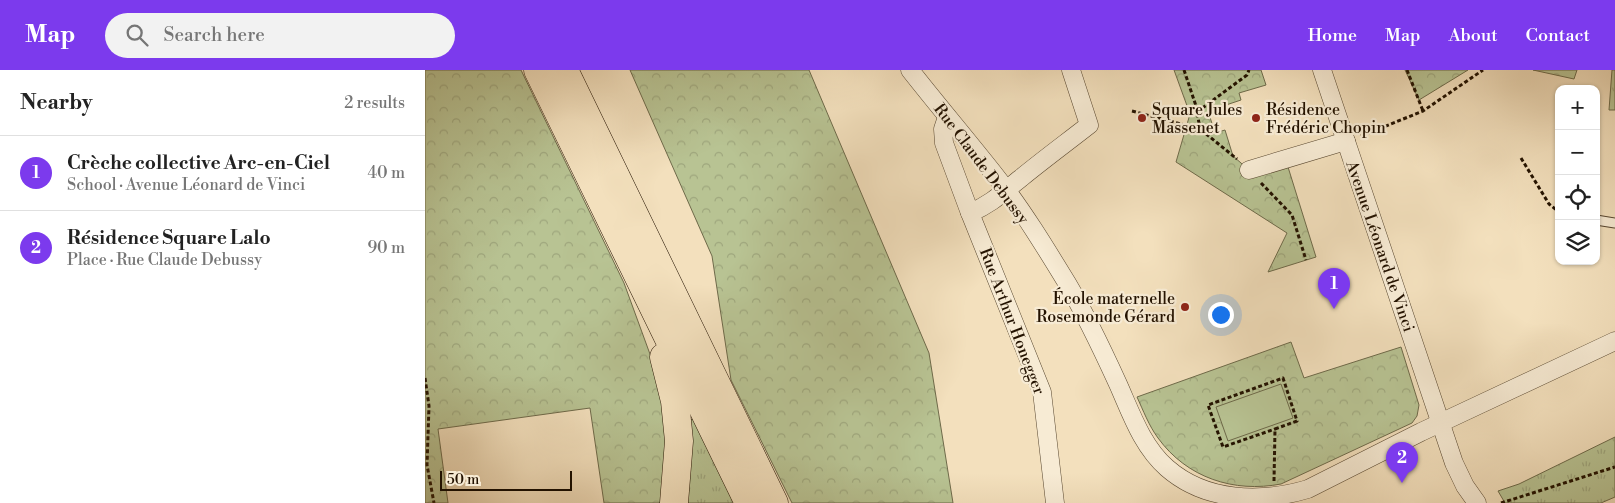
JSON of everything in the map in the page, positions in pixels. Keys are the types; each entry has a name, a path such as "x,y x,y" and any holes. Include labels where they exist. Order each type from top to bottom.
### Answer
{"highway":[{"path":"538,70 749,503"},
{"path":"564,70 775,503"},
{"path":"631,263 663,353 675,401 679,453 674,503"}],"street":[{"name":"Rue Claude Debussy","path":"911,70 1007,191 1075,296 1104,353 1141,434 1153,453 1176,475 1207,491 1226,497 1250,500 1281,500 1308,489 1441,423 1615,341"},
{"path":"970,213 985,206 1007,191 1019,179 1089,126 1071,70"},
{"name":"Avenue Léonard de Vinci","path":"1322,70 1441,423 1459,473 1465,486 1477,503"},
{"name":"Rue Arthur Honegger","path":"947,117 943,129 944,143 1042,392 1055,503"},
{"path":"1249,170 1346,141"}],"lane":[{"path":"1600,221 1615,223"}],"path":[{"path":"1184,70 1201,129"},
{"path":"1197,112 1247,75 1249,70"},
{"path":"1407,70 1423,111"},
{"path":"1346,141 1423,111 1483,70"},
{"path":"1131,111 1201,129 1249,170 1292,215 1306,260"},
{"path":"1521,158 1549,204 1555,209"},
{"path":"425,378 429,406 426,463 434,503"},
{"path":"1283,378 1297,421 1275,430 1223,447 1208,405 1283,378"},
{"path":"1275,430 1281,500"},
{"path":"1501,503 1615,468"}],"green space":[{"path":"425,70 521,70 624,283 662,387 671,439 662,503 604,503 590,408 438,429 448,503 425,503"},
{"path":"630,70 809,70 929,353 953,503 792,503 731,380 712,256"},
{"path":"1174,70 1261,70 1266,85 1239,93 1241,100 1208,111 1215,133 1225,130 1233,156 1249,170 1288,167 1316,257 1268,272 1287,233 1176,162 1190,114"},
{"path":"1405,70 1468,70 1419,100"},
{"path":"1533,70 1577,70 1574,79"},
{"path":"1612,70 1615,70 1615,110 1609,110"},
{"path":"1291,342 1304,378 1401,347 1419,405 1417,416 1412,423 1281,484 1263,486 1229,484 1197,473 1170,452 1158,438 1137,397"},
{"path":"1281,384 1293,418 1228,441 1216,407"},
{"path":"696,419 738,503 682,503 688,420"},
{"path":"1615,437 1615,497 1601,503 1505,503 1498,491 1519,484"}],"place":[{"name":"Square Jules Massenet","path":"1142,118"},
{"name":"Résidence Frédéric Chopin","path":"1256,118"},
{"name":"École maternelle Rosemonde Gérard","path":"1185,307"},
{"name":"Crèche collective Arc-en-Ciel","path":"1334,309"},
{"name":"Résidence Square Lalo","path":"1402,483"}]}
